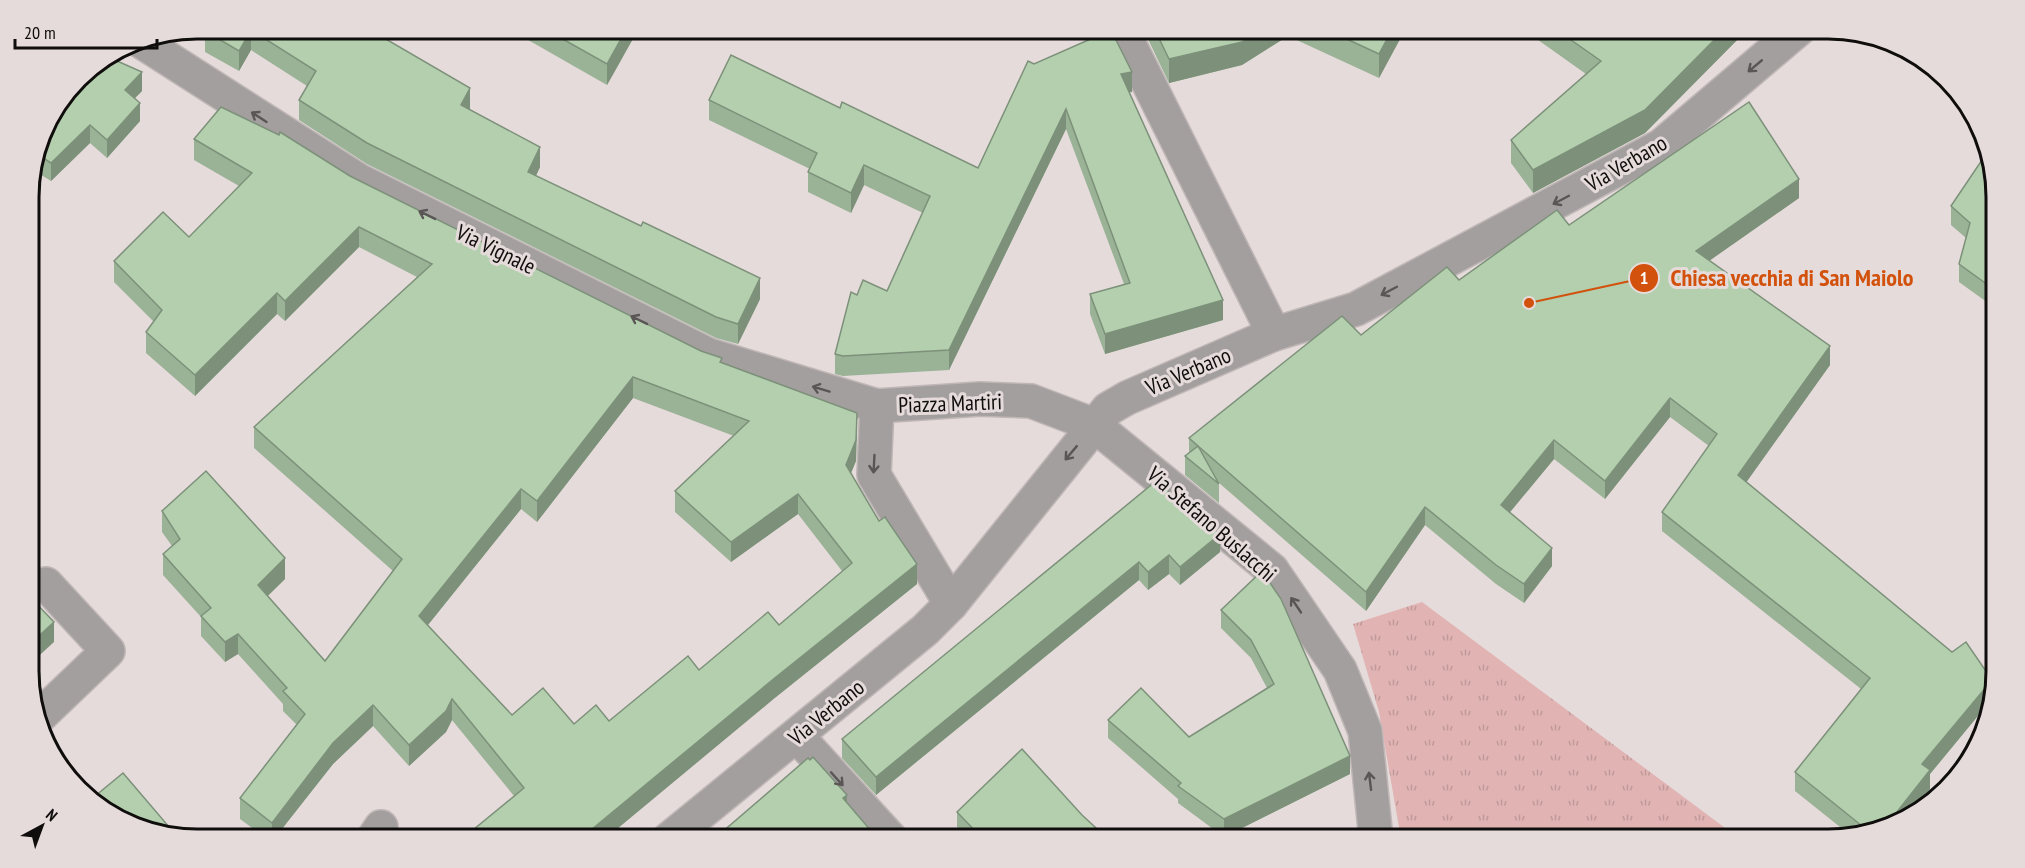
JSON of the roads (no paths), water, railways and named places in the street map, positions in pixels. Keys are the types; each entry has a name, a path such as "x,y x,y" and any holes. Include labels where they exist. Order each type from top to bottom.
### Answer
{"street":[{"path":"1126,39 1274,334"},
{"name":"Via Verbano","path":"681,829 925,630 951,604 1108,409 1127,398 1274,334 1356,309 1661,146 1787,39"},
{"name":"Via Vignale","path":"149,47 358,180 709,355 877,405"},
{"name":"Piazza Martiri","path":"951,604 874,475 877,405 980,399 1031,401 1094,425"},
{"name":"Via Stefano Buslacchi","path":"1094,425 1272,570 1285,588 1340,670 1365,731 1375,829"},
{"path":"44,712 108,651 46,584"},
{"path":"797,736 882,829"}],"place":[{"name":"Chiesa vecchia di San Maiolo","path":"1529,303"}]}
